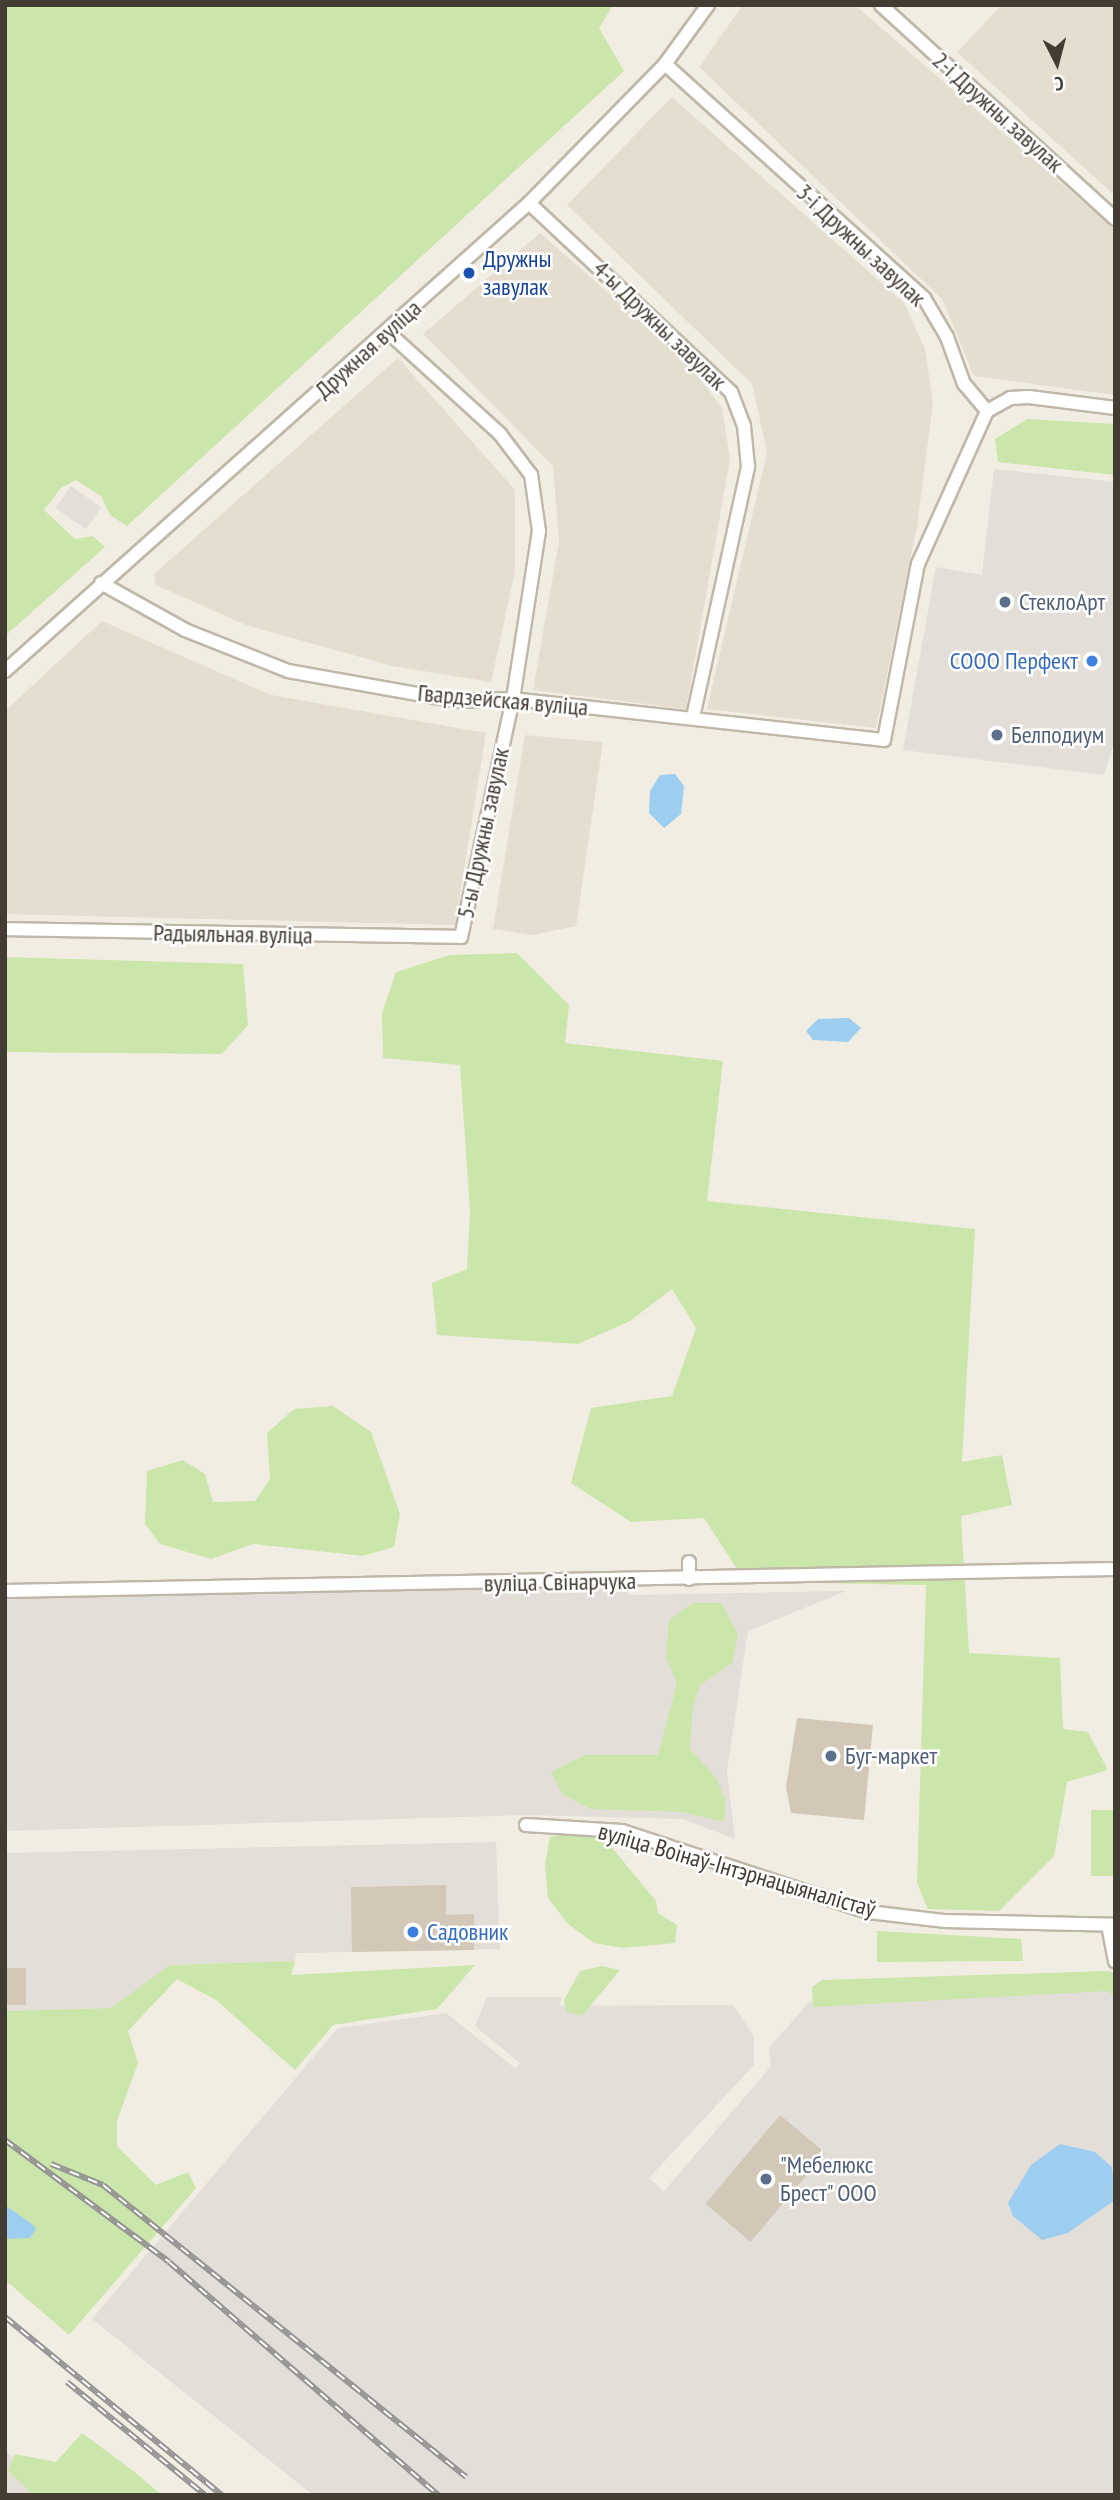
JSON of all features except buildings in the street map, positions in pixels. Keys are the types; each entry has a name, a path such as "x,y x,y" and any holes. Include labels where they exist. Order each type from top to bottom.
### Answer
{"street":[{"name":"Дружная вуліца","path":"5,671 101,583 388,332 529,203 665,64 708,5"},
{"name":"2-і Дружны завулак","path":"881,5 1115,219"},
{"name":"3-і Дружны завулак","path":"665,64 924,298 947,337 964,384 987,411"},
{"name":"4-ы Дружны завулак","path":"529,203 731,392 744,426 748,467 692,718"},
{"name":"5-ы Дружны завулак","path":"388,332 500,434 531,475 539,531 535,578 513,699 461,937"},
{"path":"987,411 1010,398 1029,397 1115,408"},
{"name":"Гвардзейская вуліца","path":"101,583 185,630 288,671 457,701 513,699 884,740 918,564 987,411"},
{"name":"Радыяльная вуліца","path":"5,929 461,937"},
{"path":"689,1562 689,1579"},
{"name":"вуліца Свінарчука","path":"5,1591 1115,1569"},
{"name":"вуліца Воінаў-Інтэрнацыяналістаў","path":"526,1825 622,1832 869,1912 945,1921 1111,1925"},
{"path":"1111,1925 1115,1961"}],"shaded area":[{"path":"743,5 855,5 1115,230 1115,395 974,376 942,299 699,67"},
{"path":"1002,5 1115,5 1115,196 957,52"},
{"path":"672,97 904,303 925,349 933,403 917,526 876,728 707,709 767,452 752,384 567,205"},
{"path":"540,233 688,363 722,408 730,459 686,709 533,690 559,541 553,466 423,334"},
{"path":"398,358 515,490 515,571 491,682 392,666 246,625 156,585 154,574"},
{"path":"994,469 1115,482 1115,739 1104,775 903,750 936,567 982,575"},
{"path":"71,486 101,507 86,529 56,508"},
{"path":"102,621 271,695 486,733 455,925 5,914 5,711"},
{"path":"525,735 603,742 576,926 533,935 493,929"},
{"path":"626,1581 628,1595 846,1591 748,1631 727,1771 735,1839 683,1819 526,1815 5,1831 5,1591"},
{"path":"496,1842 500,1949 296,1953 295,1961 171,1965 112,2008 5,2011 5,1853"},
{"path":"1110,1990 1115,1996 1115,2495 313,2495 92,2319 338,2028 446,2013 516,2069 520,2063 475,2026 487,1997 562,1997 559,2006 733,2005 754,2036 754,2065 649,2178 664,2191 771,2066 769,2048 809,2002"},
{"path":"5,2450 58,2495 5,2495"}],"green space":[{"path":"5,5 613,5 599,28 624,71 127,526 110,515 101,496 76,480 61,488 44,510 75,539 93,536 105,547 5,636"},
{"path":"1027,419 1115,424 1115,475 998,462 995,439"},
{"path":"517,953 569,1005 565,1043 723,1061 707,1201 975,1229 962,1462 1002,1455 1012,1505 961,1516 969,1653 1060,1658 1063,1729 1088,1732 1108,1770 1067,1782 1054,1856 999,1911 928,1909 917,1883 926,1585 818,1583 739,1572 704,1518 631,1522 571,1483 591,1408 672,1396 696,1328 672,1289 630,1321 578,1344 437,1335 432,1283 467,1269 470,1211 460,1065 383,1058 382,1013 396,972 450,955"},
{"path":"5,957 243,964 248,1025 222,1054 5,1052"},
{"path":"333,1406 371,1432 400,1514 394,1547 363,1556 253,1544 211,1559 160,1544 145,1524 147,1471 183,1460 205,1474 213,1502 255,1501 270,1479 267,1433 294,1409"},
{"path":"693,1603 721,1603 738,1634 732,1663 700,1685 693,1707 690,1749 716,1778 725,1799 724,1822 683,1812 591,1809 562,1794 551,1772 585,1755 658,1755 677,1683 666,1658 669,1620"},
{"path":"1091,1810 1115,1810 1115,1876 1091,1876"},
{"path":"572,1832 604,1838 656,1901 658,1913 677,1925 675,1943 623,1948 594,1943 568,1924 548,1898 545,1864 550,1837"},
{"path":"877,1931 1021,1939 1023,1961 877,1962"},
{"path":"295,1961 291,1975 475,1965 437,2009 333,2025 295,2070 216,2000 177,1979 128,2031 138,2063 117,2121 117,2146 156,2185 188,2172 196,2188 69,2335 5,2280 5,2011 111,2008 170,1965"},
{"path":"602,1966 620,1970 582,2016 566,2011 564,2000 580,1971"},
{"path":"1108,1971 1115,1974 1115,1996 1107,1991 813,2007 812,1987 822,1980"},
{"path":"82,2433 162,2495 33,2495 8,2471 15,2454 56,2462"}],"water":[{"path":"675,774 684,786 681,814 664,828 649,813 650,791 660,775"},
{"path":"849,1018 861,1028 848,1042 813,1040 806,1031 818,1019"},
{"path":"1060,2144 1095,2152 1112,2167 1115,2200 1068,2233 1042,2240 1013,2216 1008,2203 1031,2165"},
{"path":"5,2205 36,2229 30,2238 5,2239"}],"railway":[{"path":"5,2140 169,2262 438,2495"},
{"path":"51,2164 103,2185 466,2477"},
{"path":"5,2317 222,2495"},
{"path":"67,2382 205,2495"}],"place":[{"name":"Дружны завулак","path":"469,273"},
{"name":"СтеклоАрт","path":"1005,602"},
{"name":"СООО Перфект","path":"1092,661"},
{"name":"Белподиум","path":"997,735"},
{"name":"Буг-маркет","path":"831,1756"},
{"name":"Садовник","path":"413,1932"},
{"name":"\"Мебелюкс Брест\" ООО","path":"766,2179"}]}
